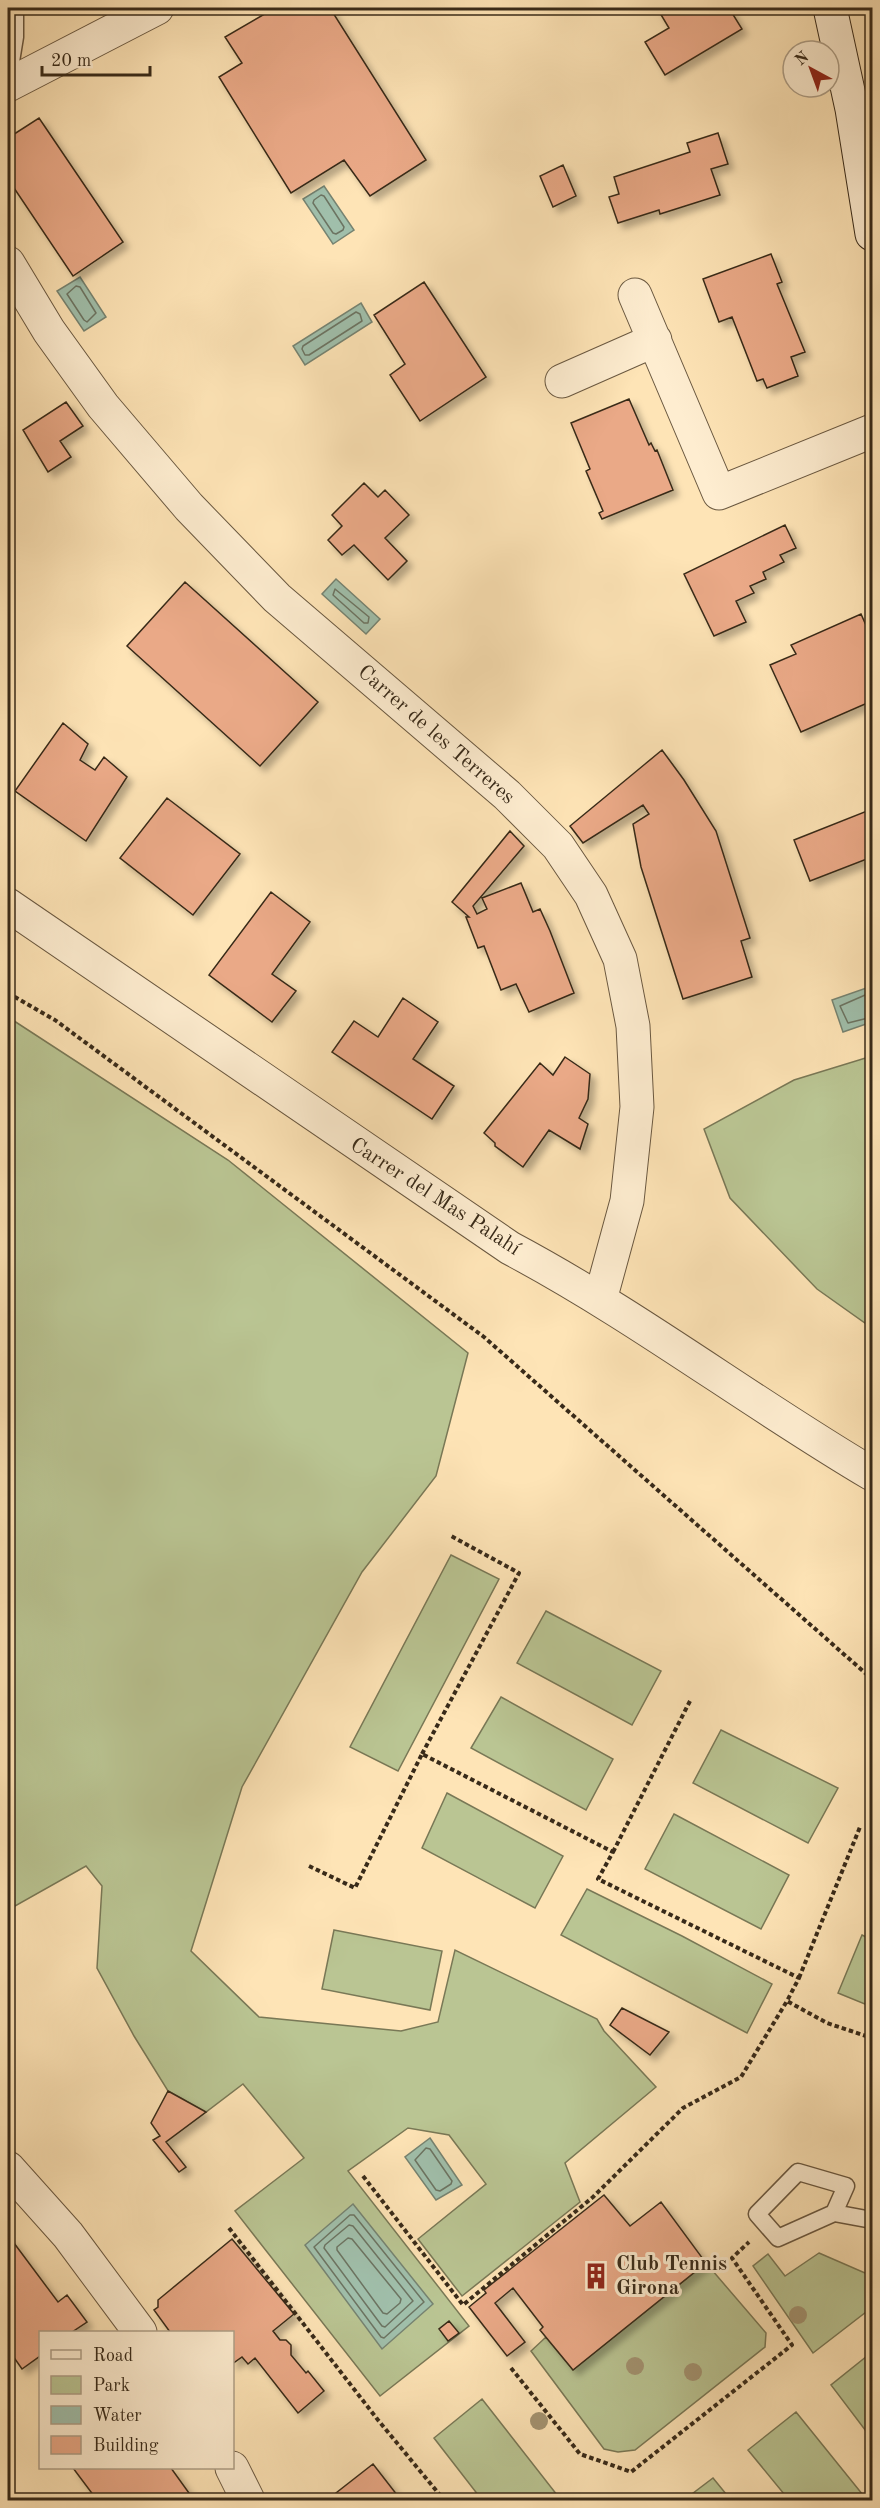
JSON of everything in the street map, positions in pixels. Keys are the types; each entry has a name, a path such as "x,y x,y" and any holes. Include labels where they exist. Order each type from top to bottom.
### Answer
{"street":[{"path":"8,85 157,8"},
{"path":"830,8 852,109 873,234"},
{"name":"Carrer de les Terreres","path":"8,263 49,331 103,406 189,507 277,598 507,795 558,846 591,895 620,959 633,1026 637,1107 627,1201 600,1300"},
{"path":"635,295 719,493 873,431"},
{"path":"562,381 655,340"},
{"name":"Carrer del Mas Palahí","path":"8,905 501,1242 600,1300 681,1351 799,1431 873,1474"},
{"path":"8,2168 68,2235 139,2331"},
{"path":"232,2469 248,2500"}],"lane":[{"path":"8,80 15,37 15,8"},
{"path":"834,2213 846,2186 798,2172 757,2214 777,2238 834,2213 873,2220"}],"path":[{"path":"8,993 64,1026 484,1337 873,1679"},
{"path":"309,1866 355,1888 422,1754 519,1573 451,1536"},
{"path":"690,1701 598,1879 799,1978"},
{"path":"422,1754 613,1852"},
{"path":"363,2176 463,2305 593,2197 683,2108 741,2078 799,1978 860,1827"},
{"path":"787,2001 827,2023 873,2038"},
{"path":"512,2367 580,2454 631,2472 792,2345 732,2258 768,2226"},
{"path":"229,2228 378,2420 444,2500"}],"green space":[{"path":"8,1017 228,1160 468,1353 436,1476 362,1572 242,1787 191,1951 259,2017 401,2031 438,2022 455,1950 597,2019 604,2031 656,2087 565,2163 580,2202 462,2296 418,2239 486,2184 449,2135 408,2128 348,2171 469,2326 380,2396 235,2211 304,2158 243,2084 206,2112 168,2091 134,2036 97,1968 102,1886 86,1866 8,1910"},
{"path":"872,1056 872,1328 817,1289 730,1198 704,1129 794,1080"},
{"path":"451,1555 499,1579 398,1771 350,1747"},
{"path":"546,1611 661,1671 632,1725 517,1663"},
{"path":"501,1697 613,1759 586,1810 471,1748"},
{"path":"721,1730 838,1788 808,1843 693,1783"},
{"path":"447,1793 563,1856 535,1908 422,1848"},
{"path":"674,1814 789,1875 761,1929 645,1869"},
{"path":"587,1889 772,1984 747,2033 561,1935"},
{"path":"334,1930 442,1951 430,2010 322,1989"},
{"path":"862,1935 872,1940 872,2007 838,1993"},
{"path":"819,2253 872,2276 872,2311 870,2309 813,2353 753,2266 768,2254 785,2276"},
{"path":"706,2263 766,2333 765,2347 635,2450 618,2452 604,2449 531,2351 546,2337 573,2370"},
{"path":"872,2352 872,2439 831,2385"},
{"path":"482,2399 561,2500 482,2500 434,2438"},
{"path":"796,2412 867,2500 789,2500 748,2450"},
{"path":"713,2478 731,2500 684,2500"}],"water":[{"path":"324,186 354,230 333,244 303,199"},
{"path":"80,277 106,317 84,331 57,291"},
{"path":"361,303 372,322 305,365 293,346"},
{"path":"336,579 380,619 366,634 322,594"},
{"path":"872,986 872,1022 843,1032 832,1000"},
{"path":"430,2138 462,2185 436,2200 405,2157"},
{"path":"353,2204 433,2304 382,2349 305,2245"}],"building":[{"path":"275,8 330,8 426,160 370,196 344,160 291,193 219,77 242,63 225,37"},
{"path":"657,8 729,8 742,29 665,75 645,42 669,28"},
{"path":"39,118 123,242 73,276 8,179 8,138"},
{"path":"718,133 728,164 711,169 720,195 660,214 659,210 618,223 609,197 619,194 614,177 690,152 687,143"},
{"path":"563,165 576,196 553,207 540,176"},
{"path":"771,254 782,282 777,284 805,352 791,357 798,376 767,388 763,379 757,381 732,317 719,322 703,279"},
{"path":"424,282 486,377 420,421 390,375 405,364 374,315"},
{"path":"629,399 649,445 651,443 655,451 657,450 673,490 602,519 599,513 603,511 586,471 590,469 571,423"},
{"path":"66,402 83,426 60,441 71,457 48,472 23,430"},
{"path":"364,483 378,497 385,490 409,515 385,538 407,561 388,580 354,545 342,555 328,540 342,526 332,515"},
{"path":"785,525 796,548 780,555 784,562 763,572 766,579 750,586 754,593 736,601 746,622 714,636 684,574"},
{"path":"185,582 318,702 260,766 127,646"},
{"path":"861,614 872,639 872,701 801,732 770,665 796,654 791,645"},
{"path":"63,723 88,744 80,760 95,770 104,757 127,777 86,841 15,791"},
{"path":"662,750 716,831 750,938 741,941 752,977 683,999 641,867 633,824 649,814 643,805 583,843 570,826"},
{"path":"167,798 240,854 193,915 120,858"},
{"path":"872,809 872,857 810,881 794,840"},
{"path":"510,831 524,846 473,906 477,914 487,909 482,898 521,883 533,912 540,909 574,993 529,1012 516,984 501,990 484,946 478,948 466,917 469,917 452,902"},
{"path":"271,892 310,922 272,974 296,991 272,1022 209,975"},
{"path":"403,998 438,1022 413,1059 454,1086 432,1119 332,1052 354,1021 378,1037"},
{"path":"565,1057 590,1074 588,1099 579,1118 588,1124 580,1149 549,1130 523,1167 495,1146 495,1143 484,1133 540,1063 553,1075"},
{"path":"622,2008 669,2032 650,2055 610,2025"},
{"path":"168,2091 206,2112 166,2142 186,2167 179,2172 153,2140 160,2136 151,2123"},
{"name":"Club Tennis Girona","path":"604,2195 630,2226 661,2202 706,2263 573,2370 540,2330 543,2327 513,2288 495,2303 525,2342 507,2356 469,2307 486,2293 484,2290"},
{"path":"11,2239 58,2302 67,2295 87,2322 74,2331 39,2331 39,2357 22,2369 8,2349 8,2241"},
{"path":"232,2239 294,2314 273,2331 280,2340 286,2340 291,2345 291,2355 324,2391 298,2413 255,2358 248,2364 242,2357 234,2363 234,2331 169,2331 154,2310 158,2307 158,2300"},
{"path":"449,2321 459,2333 448,2341 439,2329"},
{"path":"373,2464 401,2500 327,2500"},
{"path":"74,2469 172,2469 194,2500 97,2500"}],"place":[{"name":"Club Tennis Girona","path":"596,2276"}]}
